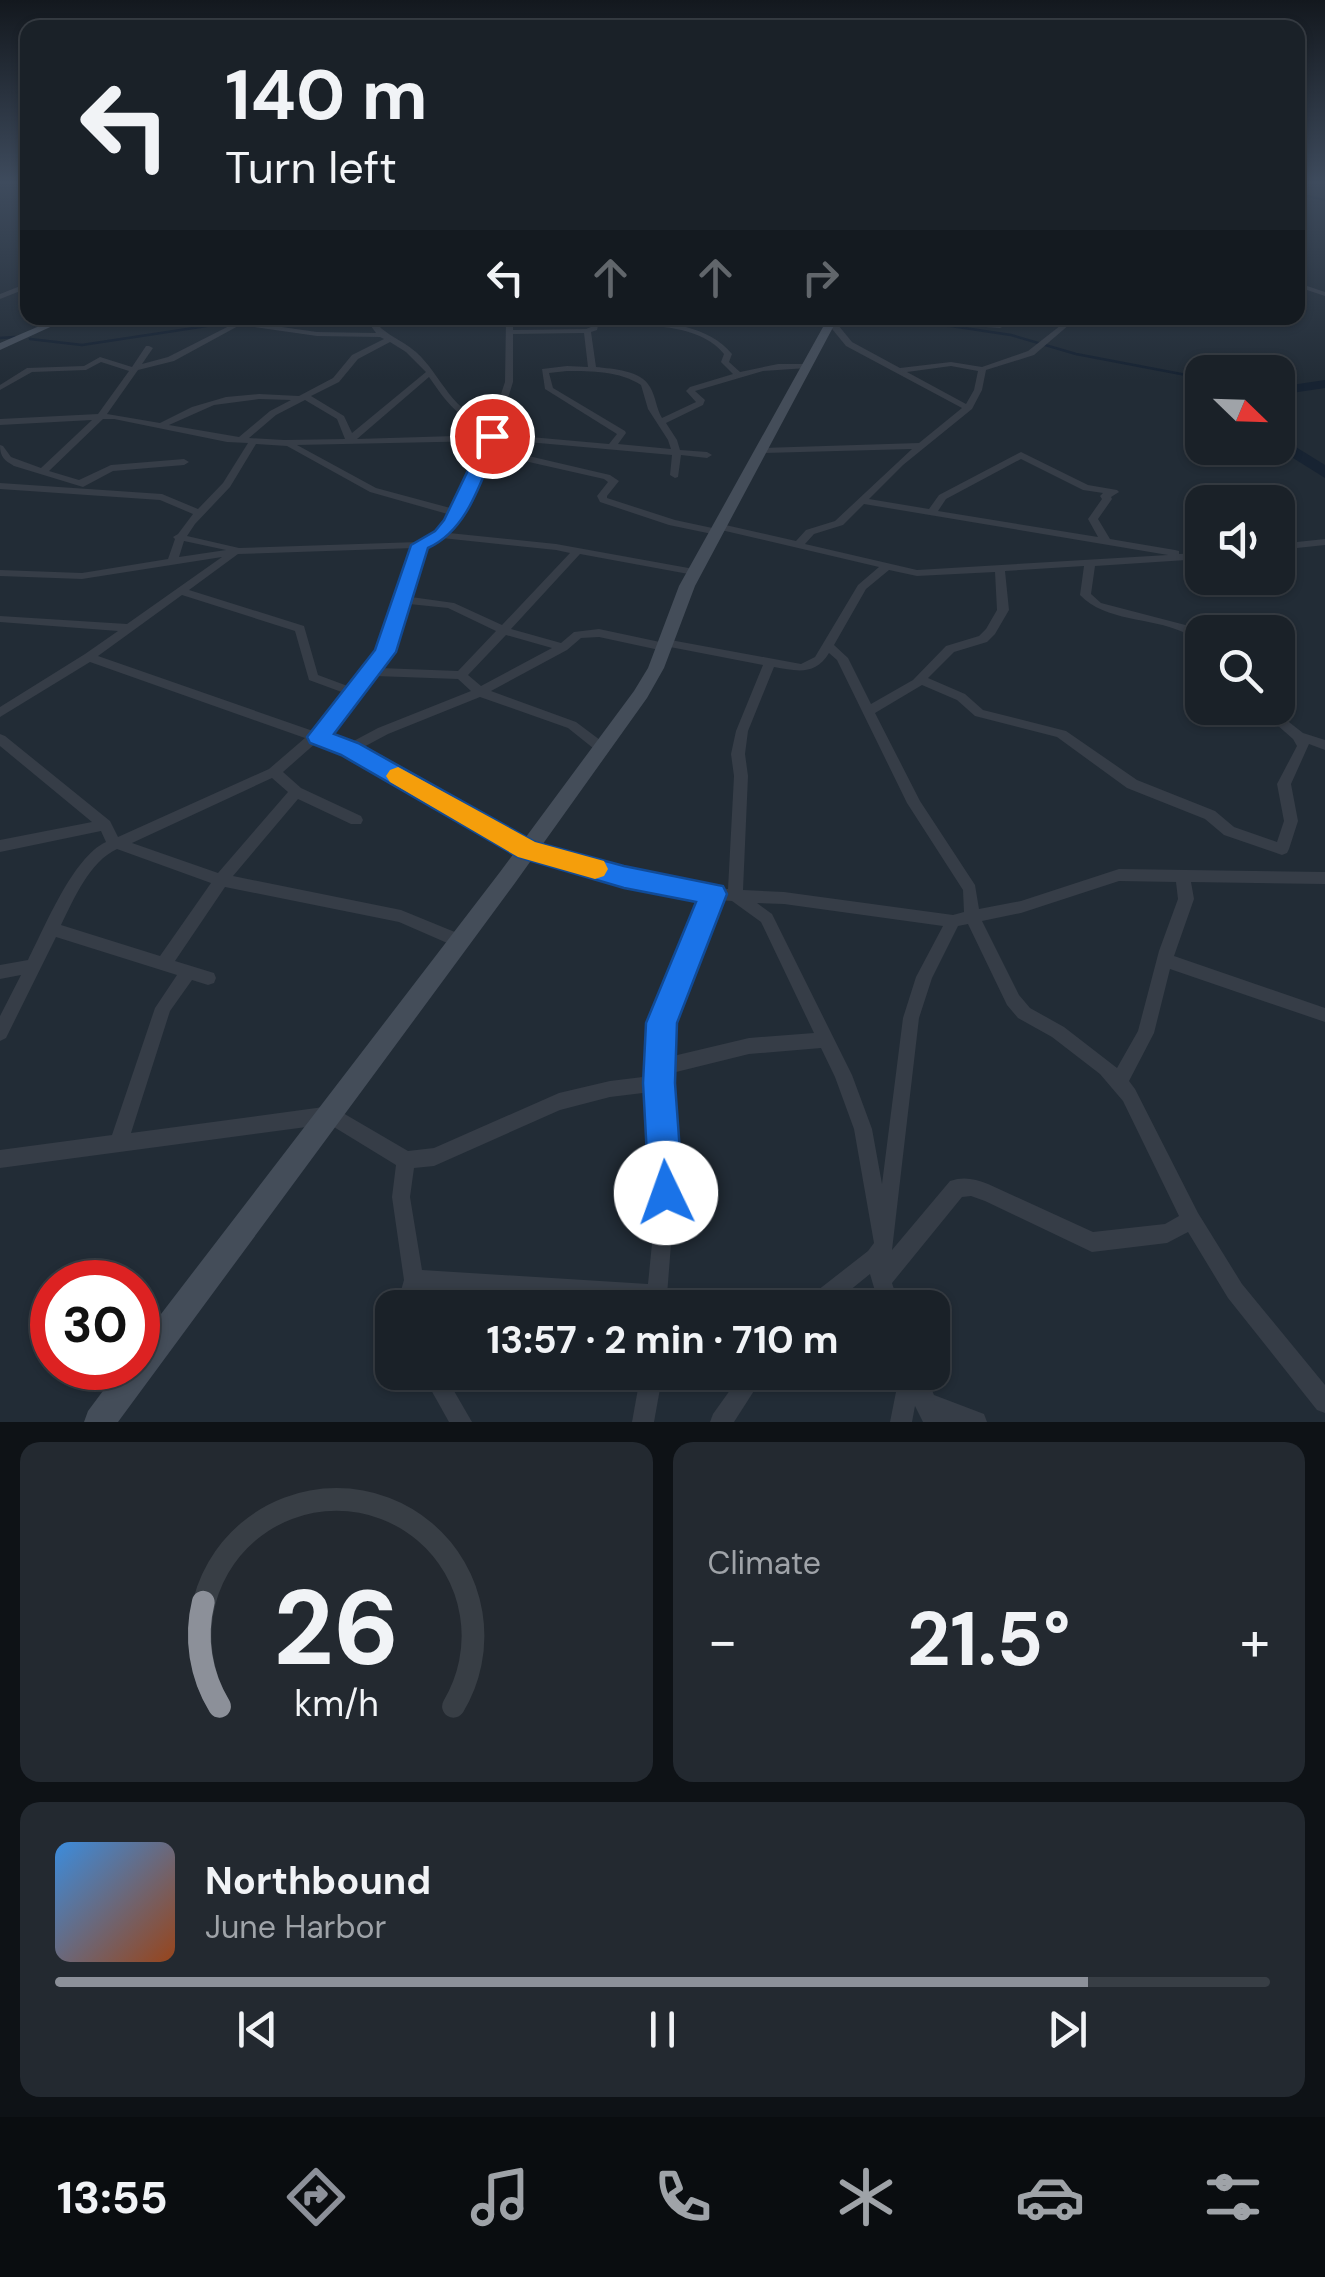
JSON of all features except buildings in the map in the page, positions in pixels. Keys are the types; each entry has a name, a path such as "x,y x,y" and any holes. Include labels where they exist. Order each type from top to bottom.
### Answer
{"street":[{"path":"0,347 49,325"},
{"path":"0,388 30,370 86,368 100,359 134,369 171,359 226,325"},
{"path":"258,325 317,334 378,335 419,358 428,374 469,419 493,433"},
{"path":"373,325 378,335"},
{"path":"0,572 82,576 238,551 420,545 442,535 457,514 493,433 508,382 509,325 587,331"},
{"path":"592,325 587,331 592,367"},
{"path":"649,325 724,344 728,354 725,362 738,375"},
{"path":"99,1422 236,1233 461,942 641,694 694,572 829,325"},
{"path":"836,325 849,344 968,408"},
{"path":"901,370 951,364 982,369 1031,353 1065,325"},
{"path":"241,440 273,412 336,380 356,357 388,340"},
{"path":"46,470 100,416 149,348"},
{"path":"664,421 700,404 701,400 690,391 779,364 808,366"},
{"path":"611,447 622,433 549,389 544,376 552,369 592,367 641,380 678,454 675,475"},
{"path":"799,544 810,532 839,523 968,408 978,390 982,369"},
{"path":"348,441 428,374"},
{"path":"160,426 232,396 302,397 342,418 348,441"},
{"path":"0,422 100,416 253,442 284,443 493,433 707,455"},
{"path":"174,562 178,538 196,512 224,488 253,442"},
{"path":"284,443 373,490 457,514"},
{"path":"764,450 922,446"},
{"path":"0,448 8,460 115,492"},
{"path":"932,513 942,497 1021,456 1086,488 1114,492 1105,496 1106,502 1093,519 1107,542"},
{"path":"482,458 520,457 607,478 614,482 603,500 673,523 799,544 917,573 1185,556"},
{"path":"80,482 111,468 184,462"},
{"path":"0,486 162,497 196,512"},
{"path":"862,501 1185,555"},
{"path":"442,535 577,550 694,572"},
{"path":"178,538 238,551"},
{"path":"1295,545 1325,542"},
{"path":"0,1033 74,884 91,861 114,842 274,772 318,737 393,636 420,545"},
{"path":"460,675 535,602 577,550"},
{"path":"0,713 132,628 238,551"},
{"path":"1090,564 1086,594 1097,606 1185,629"},
{"path":"350,749 480,692 562,648 578,634 600,633 802,668 819,660 862,587 886,567"},
{"path":"869,710 893,700 921,680 950,649 983,639 998,623 1004,597 1000,569"},
{"path":"183,592 290,623 304,636 313,678 353,692"},
{"path":"404,600 450,605 502,630 562,648"},
{"path":"0,619 132,628"},
{"path":"828,646 842,658 914,803 970,889 972,917 1003,982 1024,1013 1058,1032 1119,1082 1161,1154 1191,1220 1236,1291 1325,1402"},
{"path":"89,657 350,749 527,850 624,877 713,894 784,898 953,921 1021,907 1119,875 1323,880"},
{"path":"734,896 741,776 738,754 742,730 769,664"},
{"path":"370,672 460,675 480,692 572,725 603,749"},
{"path":"921,680 961,697 982,714 1061,734 1132,784 1210,815 1229,830 1282,848 1291,821 1284,784 1303,746 1298,736"},
{"path":"1285,725 1298,736 1325,746"},
{"path":"0,739 7,754 105,825 114,842 221,880 401,916 461,942"},
{"path":"274,772 296,792 356,820"},
{"path":"165,962 221,880 296,792"},
{"path":"0,846 105,825"},
{"path":"1119,1082 1146,1033 1186,899 1182,875"},
{"path":"657,1290 666,1193 660,1075 662,1023 713,894"},
{"path":"734,896 768,918 843,1075 863,1129 884,1290"},
{"path":"833,1290 880,1252 911,1018 924,976 953,921"},
{"path":"52,929 208,978"},
{"path":"1165,960 1325,1015"},
{"path":"0,972 32,966"},
{"path":"119,1140 163,1008 188,972"},
{"path":"0,1159 119,1140 331,1115 406,1160 434,1158 491,1129 559,1102 749,1046 823,1040"},
{"path":"406,1160 401,1197 414,1280 411,1290"},
{"path":"881,1282 902,1249 924,1232 956,1188 971,1187 988,1193 1021,1212 1092,1242 1166,1233 1191,1220"},
{"path":"414,1280 529,1290"},
{"path":"442,1390 461,1422"},
{"path":"643,1422 649,1390"},
{"path":"721,1422 743,1390"},
{"path":"902,1422 908,1390"},
{"path":"930,1412 976,1422"}],"waterway":[{"path":"30,339 82,345 214,325"},
{"path":"933,325 1011,335 1076,354 1185,375"},
{"path":"0,338 15,337"},
{"path":"1295,388 1325,384"},
{"path":"1295,453 1325,473"}],"slow traffic":[{"path":"398,776 527,850 595,869"}],"route":[{"path":"492,436 460,510 442,535 420,545 385,652 318,737 350,749 527,850 624,877 713,894 662,1023 659,1083 666,1193"}]}
